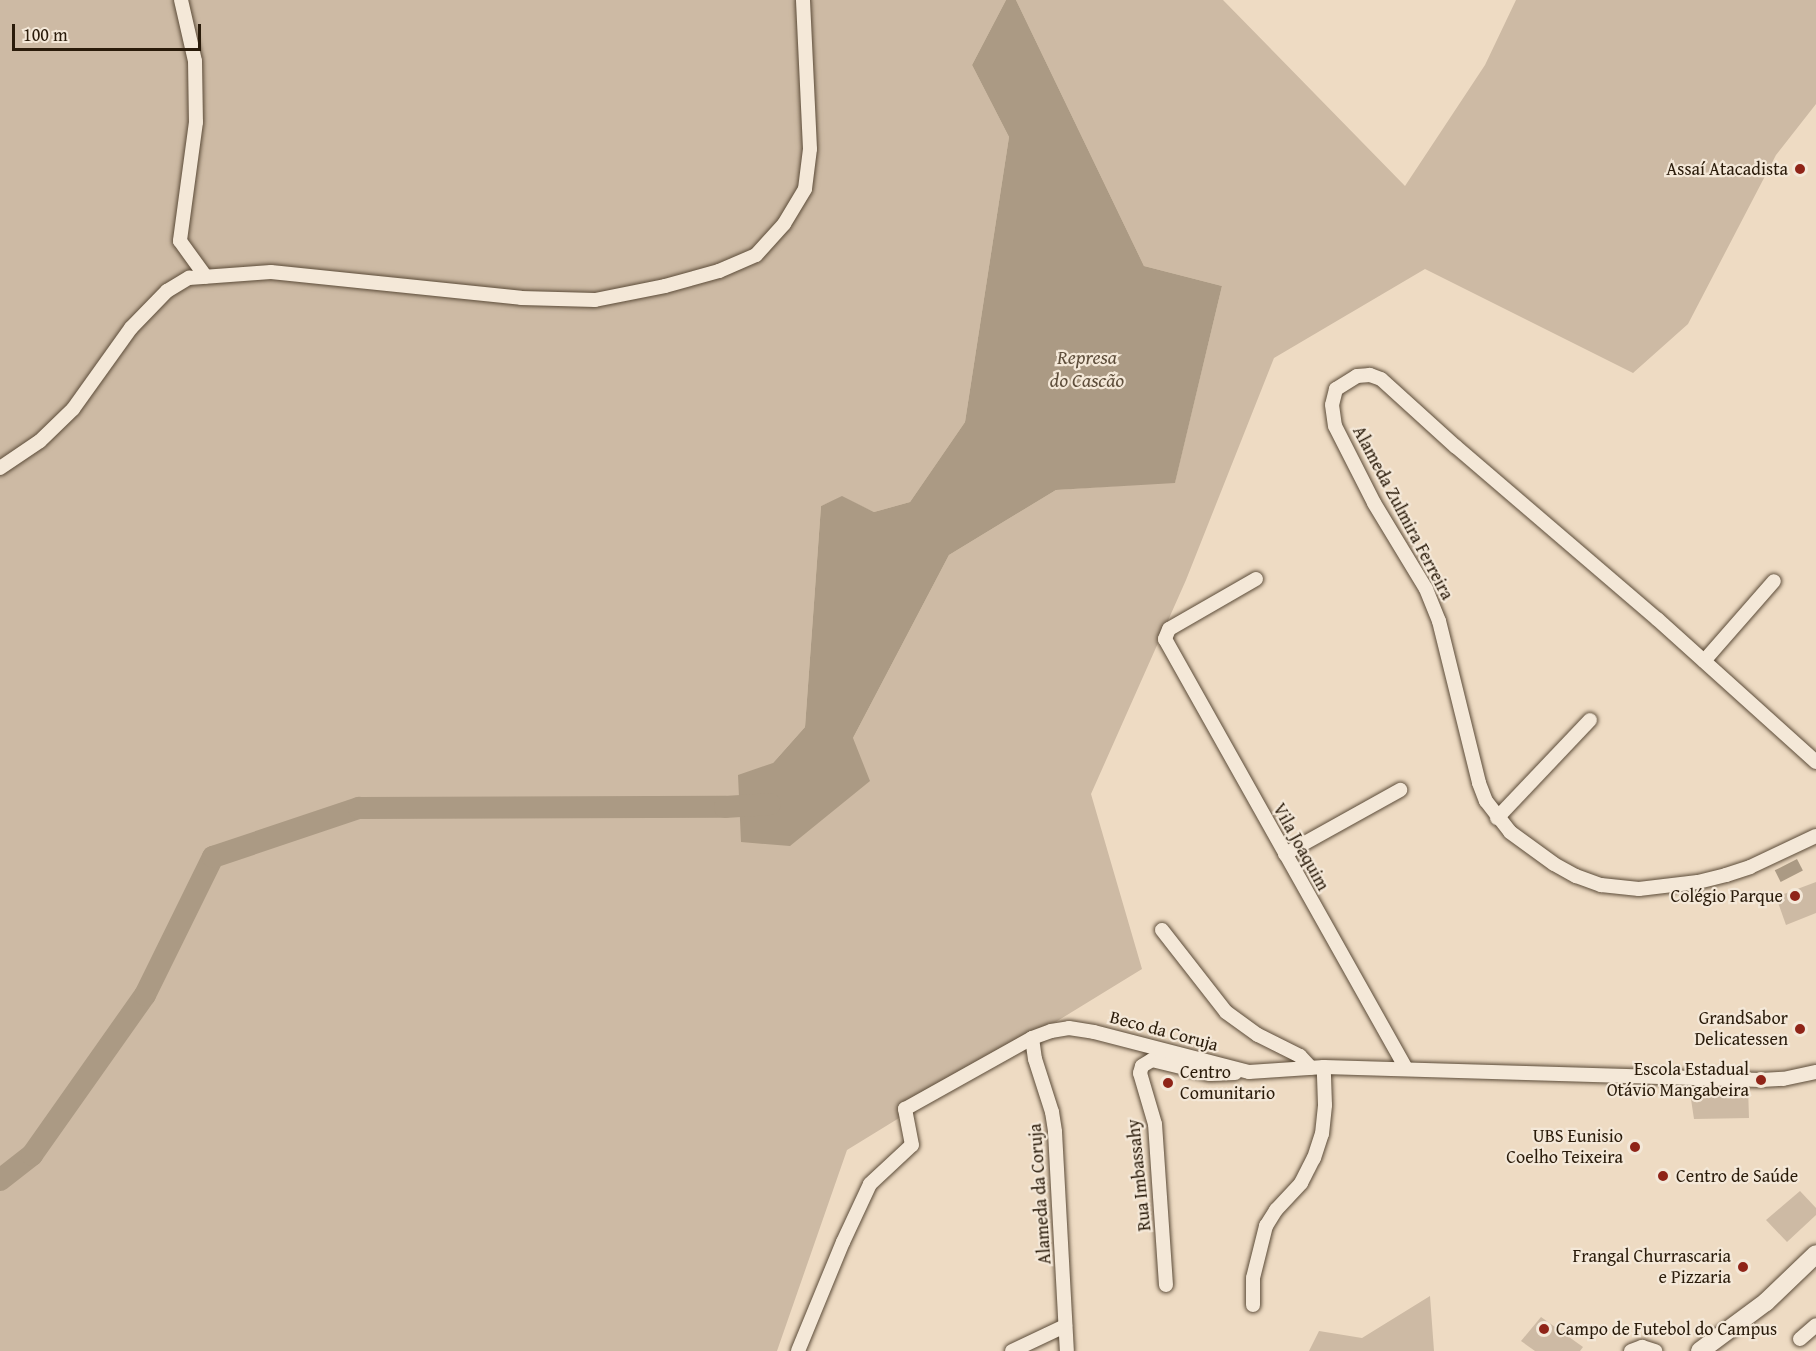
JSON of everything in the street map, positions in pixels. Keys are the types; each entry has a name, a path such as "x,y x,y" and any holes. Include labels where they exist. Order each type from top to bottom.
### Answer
{"main road":[{"path":"1700,1351 1766,1302 1816,1254"}],"street":[{"path":"181,0 195,61 196,122 180,241 206,276"},
{"path":"0,468 40,441 74,409 131,328 167,291 189,278 271,272 510,297 595,300 665,286 719,271 756,255 784,224 805,189 810,149 803,0"},
{"name":"Alameda Zulmira Ferreira","path":"1816,762 1380,379 1370,375 1357,376 1344,382 1333,396 1335,426 1374,503 1426,589 1439,621 1479,783 1497,818 1510,832 1554,864 1593,882 1622,889 1663,887 1726,875 1750,867 1816,836"},
{"name":"Vila Joaquim","path":"1256,579 1169,629 1164,636 1406,1069"},
{"path":"1704,662 1774,581"},
{"path":"1497,818 1590,720"},
{"path":"1285,854 1400,790"},
{"path":"1162,930 1227,1012 1258,1035 1317,1067 1325,1105 1322,1134 1314,1158 1301,1183 1276,1210 1266,1226 1253,1278 1253,1305"},
{"name":"Beco da Coruja","path":"798,1351 843,1242 870,1184 912,1145 904,1116 905,1109 1032,1038 1069,1028 1077,1029 1249,1072 1317,1067 1644,1079 1761,1080 1783,1079 1816,1072"},
{"name":"Alameda da Coruja","path":"1032,1038 1035,1059 1052,1112 1055,1132 1067,1351"},
{"name":"Rua Imbassahy","path":"1166,1285 1155,1124 1140,1079 1142,1066 1152,1060 1210,1074 1249,1072"},
{"path":"1800,1339 1816,1325"},
{"path":"1012,1351 1065,1326"},
{"path":"1631,1351 1642,1347 1655,1351"}],"shaded area":[{"path":"0,0 1006,0 972,65 1009,137 965,422 910,502 874,512 842,497 821,506 805,727 773,763 853,738 949,555 1056,490 1175,482 1222,286 1144,266 1016,0 1223,0 1405,186 1485,65 1516,0 1816,0 1816,104 1776,155 1688,324 1633,373 1425,269 1274,358 1186,580 1091,794 1142,969 847,1150 777,1351 0,1351"},
{"path":"1816,882 1816,913 1786,925 1776,897"},
{"path":"1689,1086 1748,1087 1749,1118 1694,1119"},
{"path":"1800,1191 1816,1208 1816,1215 1787,1242 1766,1220"},
{"path":"1430,1296 1434,1351 1309,1351 1319,1331 1362,1338"},
{"name":"Campo de Futebol do Campus","path":"1541,1317 1583,1347 1580,1351 1535,1351 1521,1341"}],"water":[{"name":"Represa do Cascão","path":"1006,0 1016,0 1144,266 1222,286 1175,483 1056,490 949,555 853,738 870,781 790,846 741,842 738,775 773,763 805,727 821,506 842,496 874,512 910,502 965,422 1009,137 972,65"},
{"path":"1797,859 1803,871 1781,882 1775,870"}],"waterway":[{"path":"0,1180 32,1155 145,995 213,857 359,808 725,807 770,804"}],"place":[{"name":"Assaí Atacadista","path":"1800,169"},
{"name":"Colégio Parque","path":"1795,896"},
{"name":"GrandSabor Delicatessen","path":"1800,1029"},
{"name":"Escola Estadual Otávio Mangabeira","path":"1761,1080"},
{"name":"Centro Comunitario","path":"1168,1083"},
{"name":"UBS Eunisio Coelho Teixeira","path":"1635,1147"},
{"name":"Centro de Saúde","path":"1663,1176"},
{"name":"Frangal Churrascaria e Pizzaria","path":"1743,1267"},
{"name":"Campo de Futebol do Campus","path":"1544,1329"}]}
